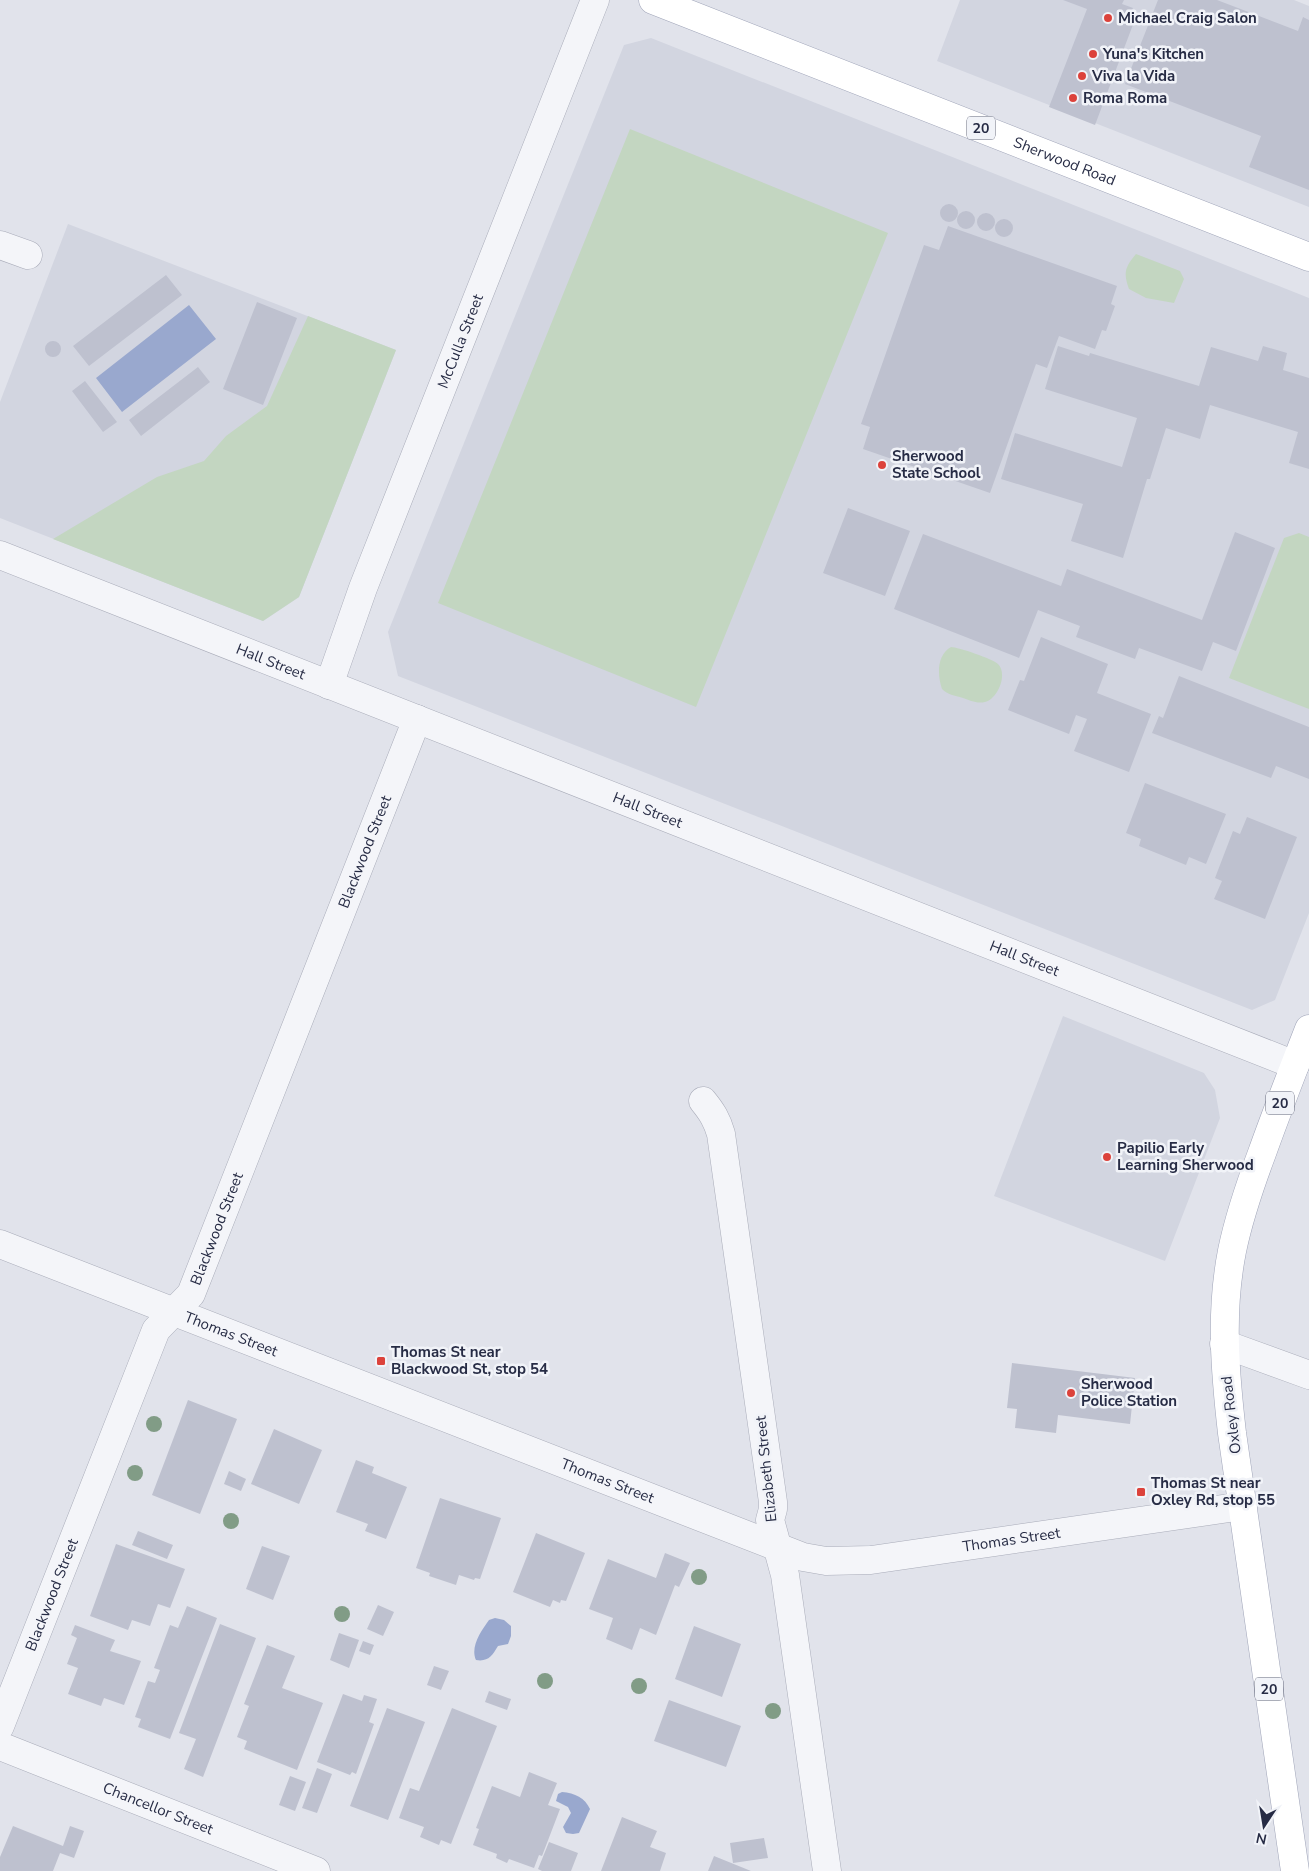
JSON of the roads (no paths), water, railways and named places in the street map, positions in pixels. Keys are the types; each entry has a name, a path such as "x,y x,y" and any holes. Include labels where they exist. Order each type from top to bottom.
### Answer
{"main road":[{"name":"Sherwood Road","path":"653,0 1309,257"},
{"name":"Oxley Road","path":"1295,1871 1232,1433 1224,1344 1228,1281 1237,1229 1253,1179 1309,1029"}],"street":[{"name":"McCulla Street","path":"329,685 363,588 595,0"},
{"path":"0,245 28,255"},
{"name":"Hall Street","path":"0,555 1295,1065"},
{"name":"Blackwood Street","path":"0,1726 156,1330 191,1294 417,719"},
{"name":"Elizabeth Street","path":"703,1101 713,1112 718,1122 720,1134 773,1502 770,1520 785,1575 826,1871"},
{"name":"Thomas Street","path":"0,1244 802,1556 826,1561 870,1560 1243,1506"},
{"path":"1224,1344 1309,1376"},
{"name":"Chancellor Street","path":"0,1746 316,1871"}],"water":[{"path":"189,305 216,339 122,412 96,378"},
{"path":"495,1618 504,1620 511,1626 511,1636 508,1644 498,1646 487,1659 476,1660 474,1650 477,1639 489,1620"},
{"path":"562,1792 579,1797 590,1809 579,1833 566,1833 563,1827 571,1813 568,1807 556,1801 558,1794"}],"place":[{"name":"Michael Craig Salon","path":"1108,18"},
{"name":"Yuna's Kitchen","path":"1093,54"},
{"name":"Viva la Vida","path":"1082,76"},
{"name":"Roma Roma","path":"1073,98"},
{"name":"Sherwood State School","path":"882,465"},
{"name":"Papilio Early Learning Sherwood","path":"1107,1157"},
{"name":"Thomas St near Blackwood St, stop 54","path":"381,1361"},
{"name":"Sherwood Police Station","path":"1071,1393"},
{"name":"Thomas St near Oxley Rd, stop 55","path":"1141,1492"}]}
